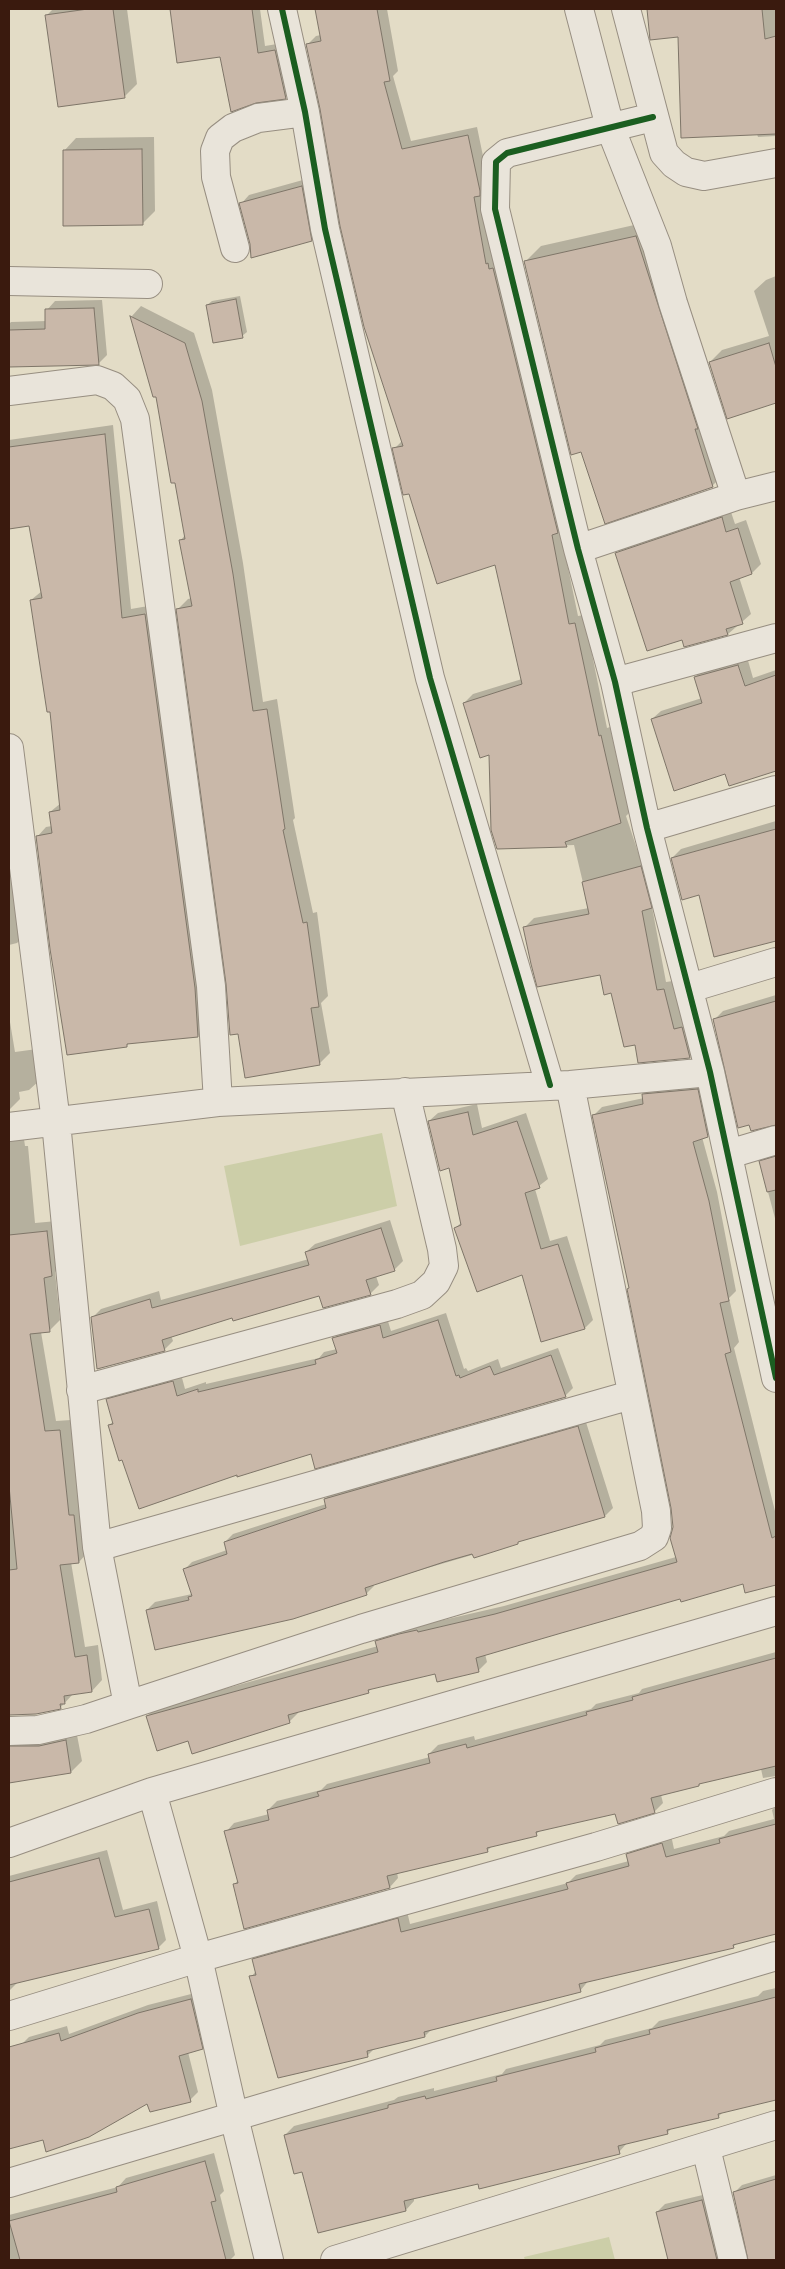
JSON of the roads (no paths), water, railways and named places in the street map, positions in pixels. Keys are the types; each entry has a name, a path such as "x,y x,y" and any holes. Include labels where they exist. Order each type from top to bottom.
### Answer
{"street":[{"path":"9,1731 38,1730 86,1719 361,1629 640,1546 654,1537 657,1528 656,1511 631,1395 560,1085 430,678 325,229 305,112 282,9"},
{"path":"579,9 610,127 657,246 673,302 736,496"},
{"path":"626,9 664,153 674,164 686,172 704,176 776,163"},
{"path":"235,248 216,177 215,151 220,138 233,128 258,118 305,112"},
{"path":"653,116 507,153 496,162 494,184 495,209 578,549 615,682 647,828 690,988 770,1325 776,1378"},
{"path":"9,281 148,284"},
{"path":"9,392 97,380 113,386 127,399 135,420 211,986 218,1102"},
{"path":"578,549 736,496 776,486"},
{"path":"615,682 776,638"},
{"path":"9,748 56,1122 96,1547 128,1705"},
{"path":"647,828 776,790"},
{"path":"690,988 776,962"},
{"path":"9,1128 218,1102 560,1085 710,1072"},
{"path":"81,1390 397,1304 422,1295 436,1282 444,1266 442,1249 405,1092"},
{"path":"729,1154 776,1140"},
{"path":"96,1547 631,1395"},
{"path":"9,1843 152,1792 776,1611"},
{"path":"152,1792 198,1958 234,2118 269,2260"},
{"path":"9,2016 198,1958 596,1847 776,1792"},
{"path":"9,2183 234,2118 776,1956"},
{"path":"336,2260 776,2125"},
{"path":"706,2148 733,2260"}]}
